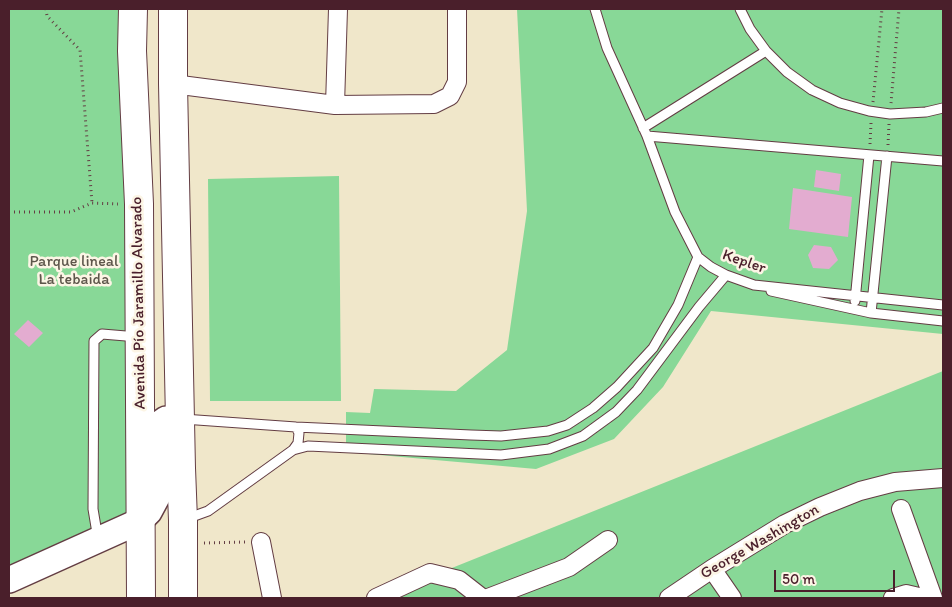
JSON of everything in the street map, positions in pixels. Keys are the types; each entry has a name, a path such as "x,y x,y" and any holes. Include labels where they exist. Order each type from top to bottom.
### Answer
{"main road":[{"name":"Avenida Pío Jaramillo Alvarado","path":"132,9 132,51 139,204 141,598"},
{"path":"173,9 183,598"},
{"path":"9,580 140,521 149,512 162,488 159,424 166,419 180,418"}],"street":[{"path":"334,105 338,9"},
{"path":"173,84 334,105 434,104 450,96 457,82 458,9"},
{"name":"George Washington","path":"669,598 785,524 828,504 895,482 943,478"},
{"path":"900,509 933,598"},
{"path":"488,598 569,567 608,540"},
{"path":"261,542 272,598"},
{"path":"712,569 732,598"},
{"path":"376,598 430,573 459,580 482,598"},
{"path":"893,598 906,594 923,598"}],"lane":[{"name":"Kepler","path":"595,9 607,48 645,132 675,212 698,257 726,276 754,285 943,305"},
{"path":"740,9 750,29 766,51 787,72 812,90 840,103 872,112 890,114 926,112 943,108"},
{"path":"645,132 766,51"},
{"path":"645,132 943,161"},
{"path":"855,309 869,155"},
{"path":"871,313 887,156"},
{"path":"180,418 296,427 501,436 548,431 567,425 593,408 617,387 653,348 678,305 698,257"},
{"path":"293,450 308,446 326,445 502,455 532,452 583,436 616,412 637,390 699,307 726,276"},
{"path":"754,285 779,294 871,313 943,321"},
{"path":"98,539 93,509 94,341 102,334 140,338"},
{"path":"183,532 208,511 293,450 298,443 299,433 296,427"}],"path":[{"path":"46,9 47,16 80,50 92,203"},
{"path":"869,155 882,9"},
{"path":"887,156 899,9"},
{"path":"9,212 72,212 92,203 139,204"},
{"path":"183,532 261,542"}],"green space":[{"name":"Parque lineal La tebaida","path":"9,9 133,9 140,521 9,580"},
{"path":"517,9 943,9 943,334 711,311 663,387 614,439 536,469 346,452 346,412 370,413 374,389 456,391 507,350 527,211"},
{"path":"339,176 341,401 210,401 208,179"},
{"path":"943,371 943,598 377,598"}],"building":[{"path":"816,170 841,174 839,191 814,187"},
{"path":"793,188 852,197 848,237 789,229"},
{"path":"814,245 831,247 838,260 829,269 813,268 808,255"},
{"path":"28,320 43,333 29,347 14,334"}]}
